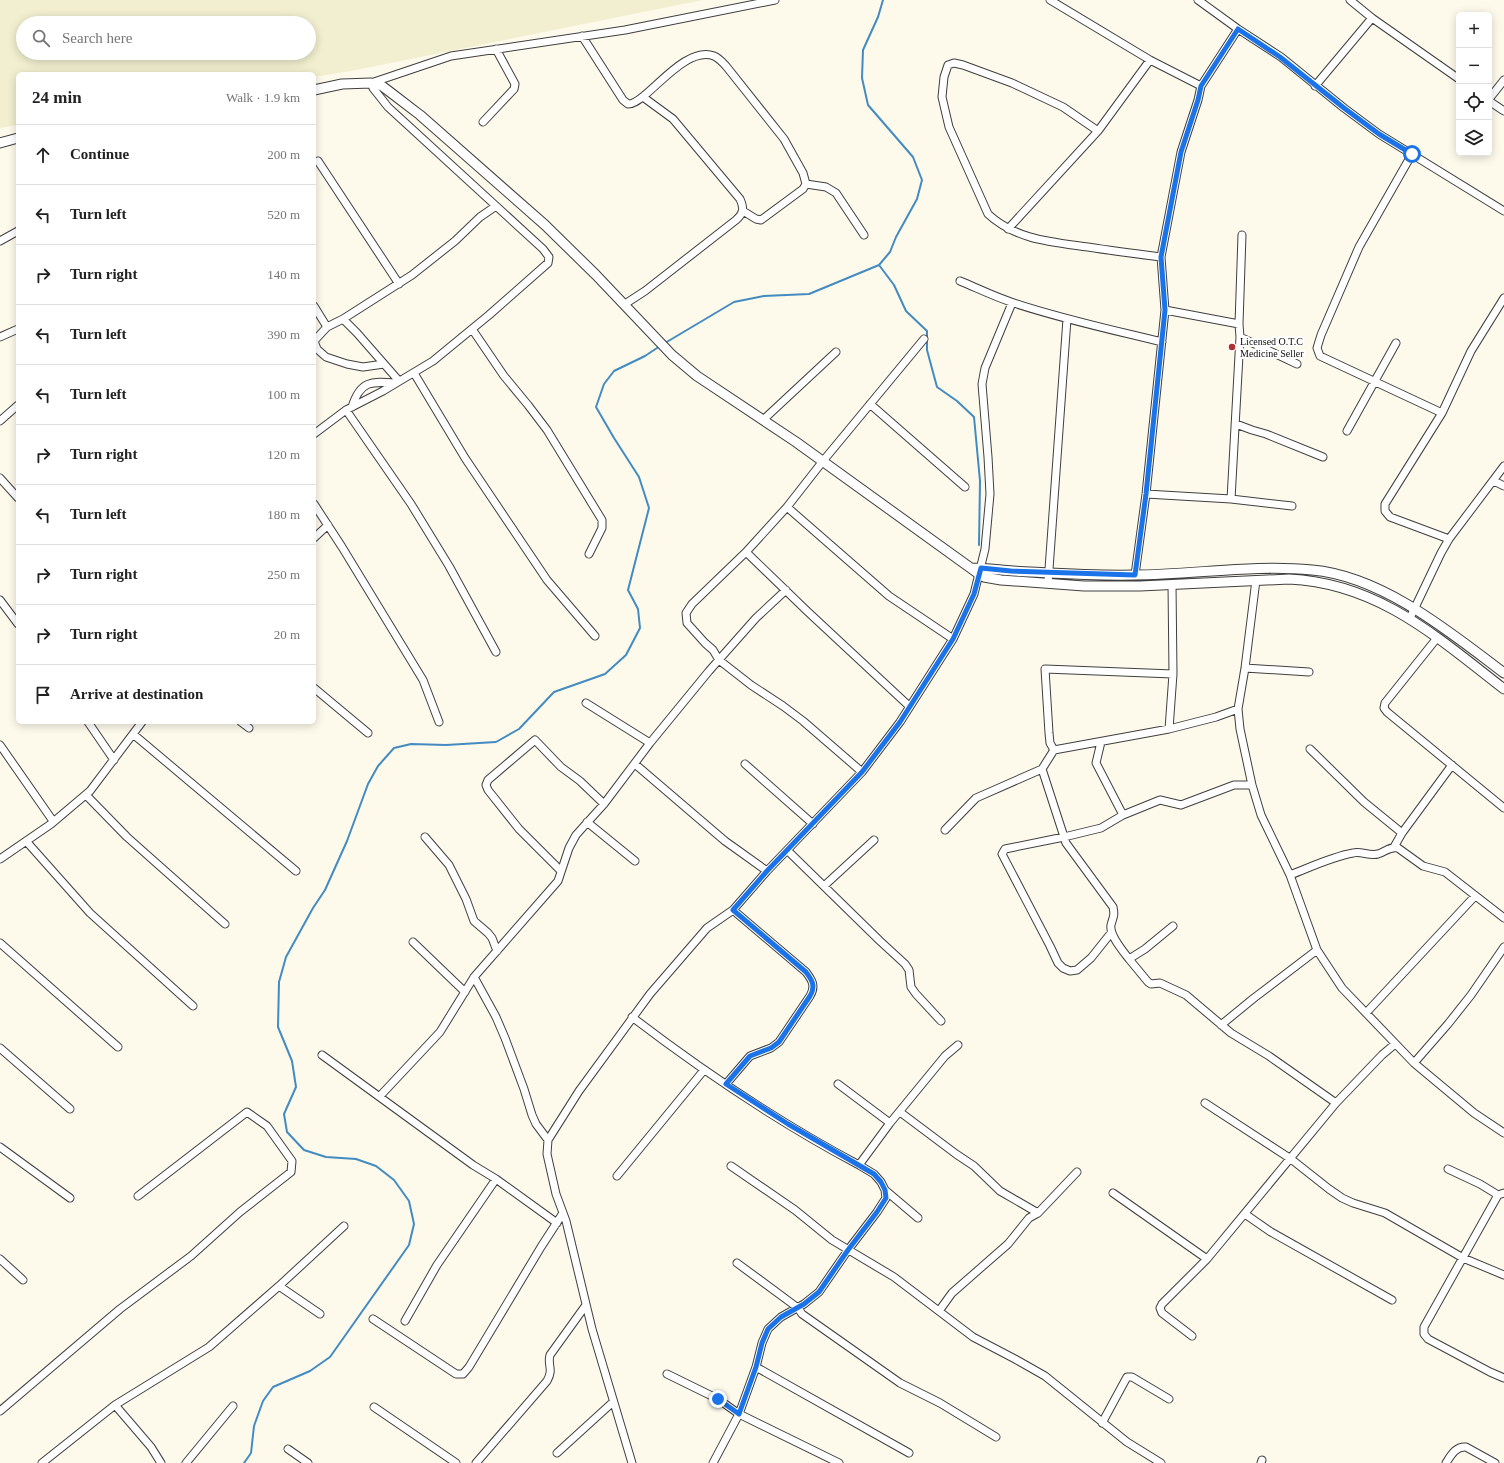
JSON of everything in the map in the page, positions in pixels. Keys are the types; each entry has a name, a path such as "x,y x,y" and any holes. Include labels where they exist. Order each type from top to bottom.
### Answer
{"street":[{"path":"316,90 342,84 371,83 451,56 625,30 775,0"},
{"path":"1050,0 1150,60 1201,86"},
{"path":"1198,0 1280,57 1315,86 1379,134 1504,211"},
{"path":"1350,0 1372,18 1456,77"},
{"path":"1315,86 1372,18"},
{"path":"1135,575 1146,494 1165,310 1161,257 1181,152 1201,86 1238,29"},
{"path":"582,36 623,100 628,104 632,104 643,97 683,62 699,55 708,54 716,57 726,66 784,139 803,172 806,184 803,189 761,220 756,219 743,211"},
{"path":"483,122 514,89 515,84 514,79 496,49"},
{"path":"1008,229 1098,131 1150,60"},
{"path":"1098,131 1063,107 1012,84 963,65 954,63 948,65 944,77 942,97 949,127 988,214 996,222 1008,229 1035,240 1161,257"},
{"path":"1492,96 1504,80"},
{"path":"316,433 349,409 433,361 548,263 549,257 543,249 388,107 376,94 371,83"},
{"path":"371,83 382,86 400,100 505,189 545,225 625,304 672,354 697,376 823,461 971,568 980,571 991,578 1001,580 1048,583 1114,586 1289,579 1311,580 1335,585 1361,594 1410,618 1504,689"},
{"path":"625,304 645,291 736,220 743,211 740,199 689,136 673,119 643,97"},
{"path":"1492,102 1504,111"},
{"path":"0,143 16,139"},
{"path":"1412,154 1359,247 1321,335 1317,348 1320,356 1442,414"},
{"path":"318,161 399,284"},
{"path":"806,184 826,187 836,193 864,235"},
{"path":"316,339 327,327 344,320 412,275 455,241 480,217 496,206"},
{"path":"0,241 16,232"},
{"path":"1231,499 1240,337 1239,324 1242,235"},
{"path":"960,281 1012,303 1067,319 1162,342"},
{"path":"1449,539 1390,516 1385,511 1385,504 1442,414 1471,351 1504,298"},
{"path":"632,1463 613,1402 586,1305 575,1256 556,1194 547,1154 548,1140 572,1101 650,994 707,928 733,910 767,871 862,772 900,722 953,639 974,594 986,542 990,494 982,384 983,376 1012,303"},
{"path":"316,309 327,327"},
{"path":"1165,310 1239,324"},
{"path":"1048,583 1067,319"},
{"path":"344,320 384,364 397,382"},
{"path":"472,329 504,376 547,430 602,520 602,528 589,554"},
{"path":"0,337 16,330"},
{"path":"1240,337 1297,364"},
{"path":"862,772 803,721 719,660 713,650 687,623 686,613 692,604 746,552 787,507 924,339"},
{"path":"1347,431 1396,343"},
{"path":"316,345 320,353 333,359 363,367 384,364"},
{"path":"763,420 836,352"},
{"path":"414,373 466,458 546,580 595,636"},
{"path":"349,409 355,396 370,382 397,382"},
{"path":"870,404 964,487"},
{"path":"0,421 16,407"},
{"path":"349,409 411,504 449,566 496,652"},
{"path":"1236,424 1266,434 1323,457"},
{"path":"1410,618 1449,539 1504,466"},
{"path":"0,478 16,496"},
{"path":"1494,481 1504,486"},
{"path":"1146,494 1231,499 1292,506"},
{"path":"316,507 423,680 438,722"},
{"path":"787,507 889,596 953,639"},
{"path":"316,536 328,525"},
{"path":"746,552 909,706"},
{"path":"980,571 1135,575 1256,569 1314,570 1337,574 1362,582 1415,609 1448,631 1504,673"},
{"path":"1256,580 1245,668 1238,709 1240,729 1252,785 1261,815 1290,875 1317,950 1342,988 1394,1044 1414,1063 1474,1113 1504,1133"},
{"path":"1169,729 1173,674 1172,584"},
{"path":"380,1096 440,1032 474,977 558,881 569,848 576,835 604,804 650,743 708,671 756,618 786,590"},
{"path":"0,600 16,621"},
{"path":"1437,638 1385,703 1384,708 1504,808"},
{"path":"1245,668 1309,672"},
{"path":"1054,750 1050,743 1045,669 1173,674"},
{"path":"316,690 368,733"},
{"path":"586,703 650,743"},
{"path":"945,830 976,798 1042,769 1054,750 1169,729 1216,717 1238,709"},
{"path":"89,724 114,760"},
{"path":"0,859 51,824 86,795 140,724"},
{"path":"244,724 249,728"},
{"path":"133,734 296,871"},
{"path":"561,871 518,829 488,790 486,784 488,780 535,740 561,767 580,781 604,804"},
{"path":"1101,742 1096,763 1122,816"},
{"path":"0,745 52,819 53,821 51,824"},
{"path":"1310,749 1364,802 1402,833"},
{"path":"634,764 725,841 767,871"},
{"path":"745,764 813,824"},
{"path":"1290,875 1327,860 1353,853 1368,855 1377,854 1394,847 1402,833 1452,765"},
{"path":"1042,769 1066,843 1113,907 1114,914 1111,926 1112,933 1129,959 1148,982 1151,984 1160,983 1186,995 1231,1033 1269,1056 1336,1103"},
{"path":"1112,933 1091,958 1077,970 1070,971 1063,968 1058,963 1002,854 1005,849 1101,828 1122,816 1160,800 1181,805 1234,785 1252,785"},
{"path":"86,795 127,837 225,924"},
{"path":"587,822 635,861"},
{"path":"425,836 449,865 466,899 474,921 492,938 497,951"},
{"path":"824,886 874,840"},
{"path":"26,841 90,913 193,1006"},
{"path":"1394,847 1398,848 1424,866 1445,872 1504,918"},
{"path":"788,850 905,964 909,970 911,987 941,1021"},
{"path":"1366,1014 1475,896"},
{"path":"726,1084 750,1056 771,1048 779,1042 810,996 814,987 806,972 733,910"},
{"path":"1129,959 1145,949 1173,926"},
{"path":"413,942 465,992"},
{"path":"0,943 118,1047"},
{"path":"1414,1063 1462,1006 1504,947"},
{"path":"1221,1025 1317,950"},
{"path":"474,977 496,1017 505,1038 534,1119 548,1140"},
{"path":"632,1018 704,1070 788,1124 874,1174 881,1182 885,1190 886,1198 877,1212 819,1292 798,1308 781,1317 768,1329 739,1414 713,1463"},
{"path":"1192,1336 1162,1313 1160,1308 1162,1304 1207,1260 1336,1103 1394,1044"},
{"path":"859,1165 945,1056 958,1045"},
{"path":"0,1048 70,1109"},
{"path":"322,1055 473,1165 496,1179 557,1223"},
{"path":"617,1176 704,1070"},
{"path":"838,1084 890,1124"},
{"path":"1205,1103 1291,1159 1342,1198 1385,1213 1463,1258 1504,1275"},
{"path":"0,1411 120,1309 191,1256 240,1212 291,1172 292,1161 267,1126 247,1112 138,1196"},
{"path":"900,1112 974,1166 1000,1190 1038,1213"},
{"path":"0,1147 70,1198"},
{"path":"731,1166 795,1210 832,1240 894,1277 973,1337 1015,1358 1045,1376 1127,1442 1161,1463"},
{"path":"1448,1169 1501,1194 1424,1327 1424,1334 1428,1339 1504,1378"},
{"path":"939,1311 952,1293 1008,1244 1029,1218 1038,1213 1077,1172"},
{"path":"405,1321 437,1265 496,1179"},
{"path":"885,1190 918,1218"},
{"path":"1113,1193 1207,1260"},
{"path":"373,1320 456,1374 463,1374 469,1367 563,1213"},
{"path":"1245,1214 1271,1232 1392,1300"},
{"path":"42,1463 115,1405 209,1347 279,1286 344,1226"},
{"path":"0,1259 23,1280"},
{"path":"737,1263 798,1308 802,1314 900,1383 940,1404 996,1437"},
{"path":"279,1286 320,1314"},
{"path":"476,1463 547,1381 551,1372 549,1358 550,1354 586,1305"},
{"path":"756,1367 909,1453"},
{"path":"667,1374 718,1399 739,1414 839,1463"},
{"path":"1102,1423 1127,1377 1132,1377 1169,1399"},
{"path":"557,1453 613,1402"},
{"path":"115,1405 151,1447 161,1463"},
{"path":"186,1463 233,1406"},
{"path":"374,1407 456,1463"},
{"path":"1446,1463 1456,1449 1461,1446 1466,1447 1495,1463"},
{"path":"288,1449 308,1463"}],"shaded area":[{"path":"0,0 703,0 351,71 316,77 316,72 16,72 16,125 0,128"}],"waterway":[{"path":"665,343 734,302 764,296 809,294 879,265 890,252 896,237 917,199 922,180 913,157 868,105 862,78 863,50 878,17 883,0"},
{"path":"879,265 894,285 906,311 927,331 927,350 937,387 957,401 974,417 980,481 979,545"},
{"path":"244,1463 251,1453 254,1426 263,1401 273,1387 310,1371 330,1357 409,1245 414,1224 409,1201 394,1180 376,1166 356,1159 326,1157 304,1150 287,1132 284,1114 296,1087 292,1061 278,1027 279,982 286,957 313,908 325,890 347,841 368,784 378,766 394,748 411,744 446,745 496,742 519,729 554,692 605,674 626,655 640,628 638,609 628,590 649,508 639,477 596,407 604,384 614,371 645,356 660,346"}],"place":[{"name":"Licensed O.T.C Medicine Seller","path":"1232,347"}],"route":[{"path":"718,1399 739,1414 768,1329 781,1317 804,1304 819,1292 886,1198 885,1190 881,1182 874,1174 788,1124 726,1084 750,1056 762,1050 771,1048 779,1042 810,996 814,987 806,972 733,910 767,871 862,772 900,722 953,639 974,594 981,568 1011,571 1135,575 1146,494 1165,310 1161,257 1181,152 1194,116 1201,86 1238,29 1280,57 1315,86 1379,134 1412,154"}]}
